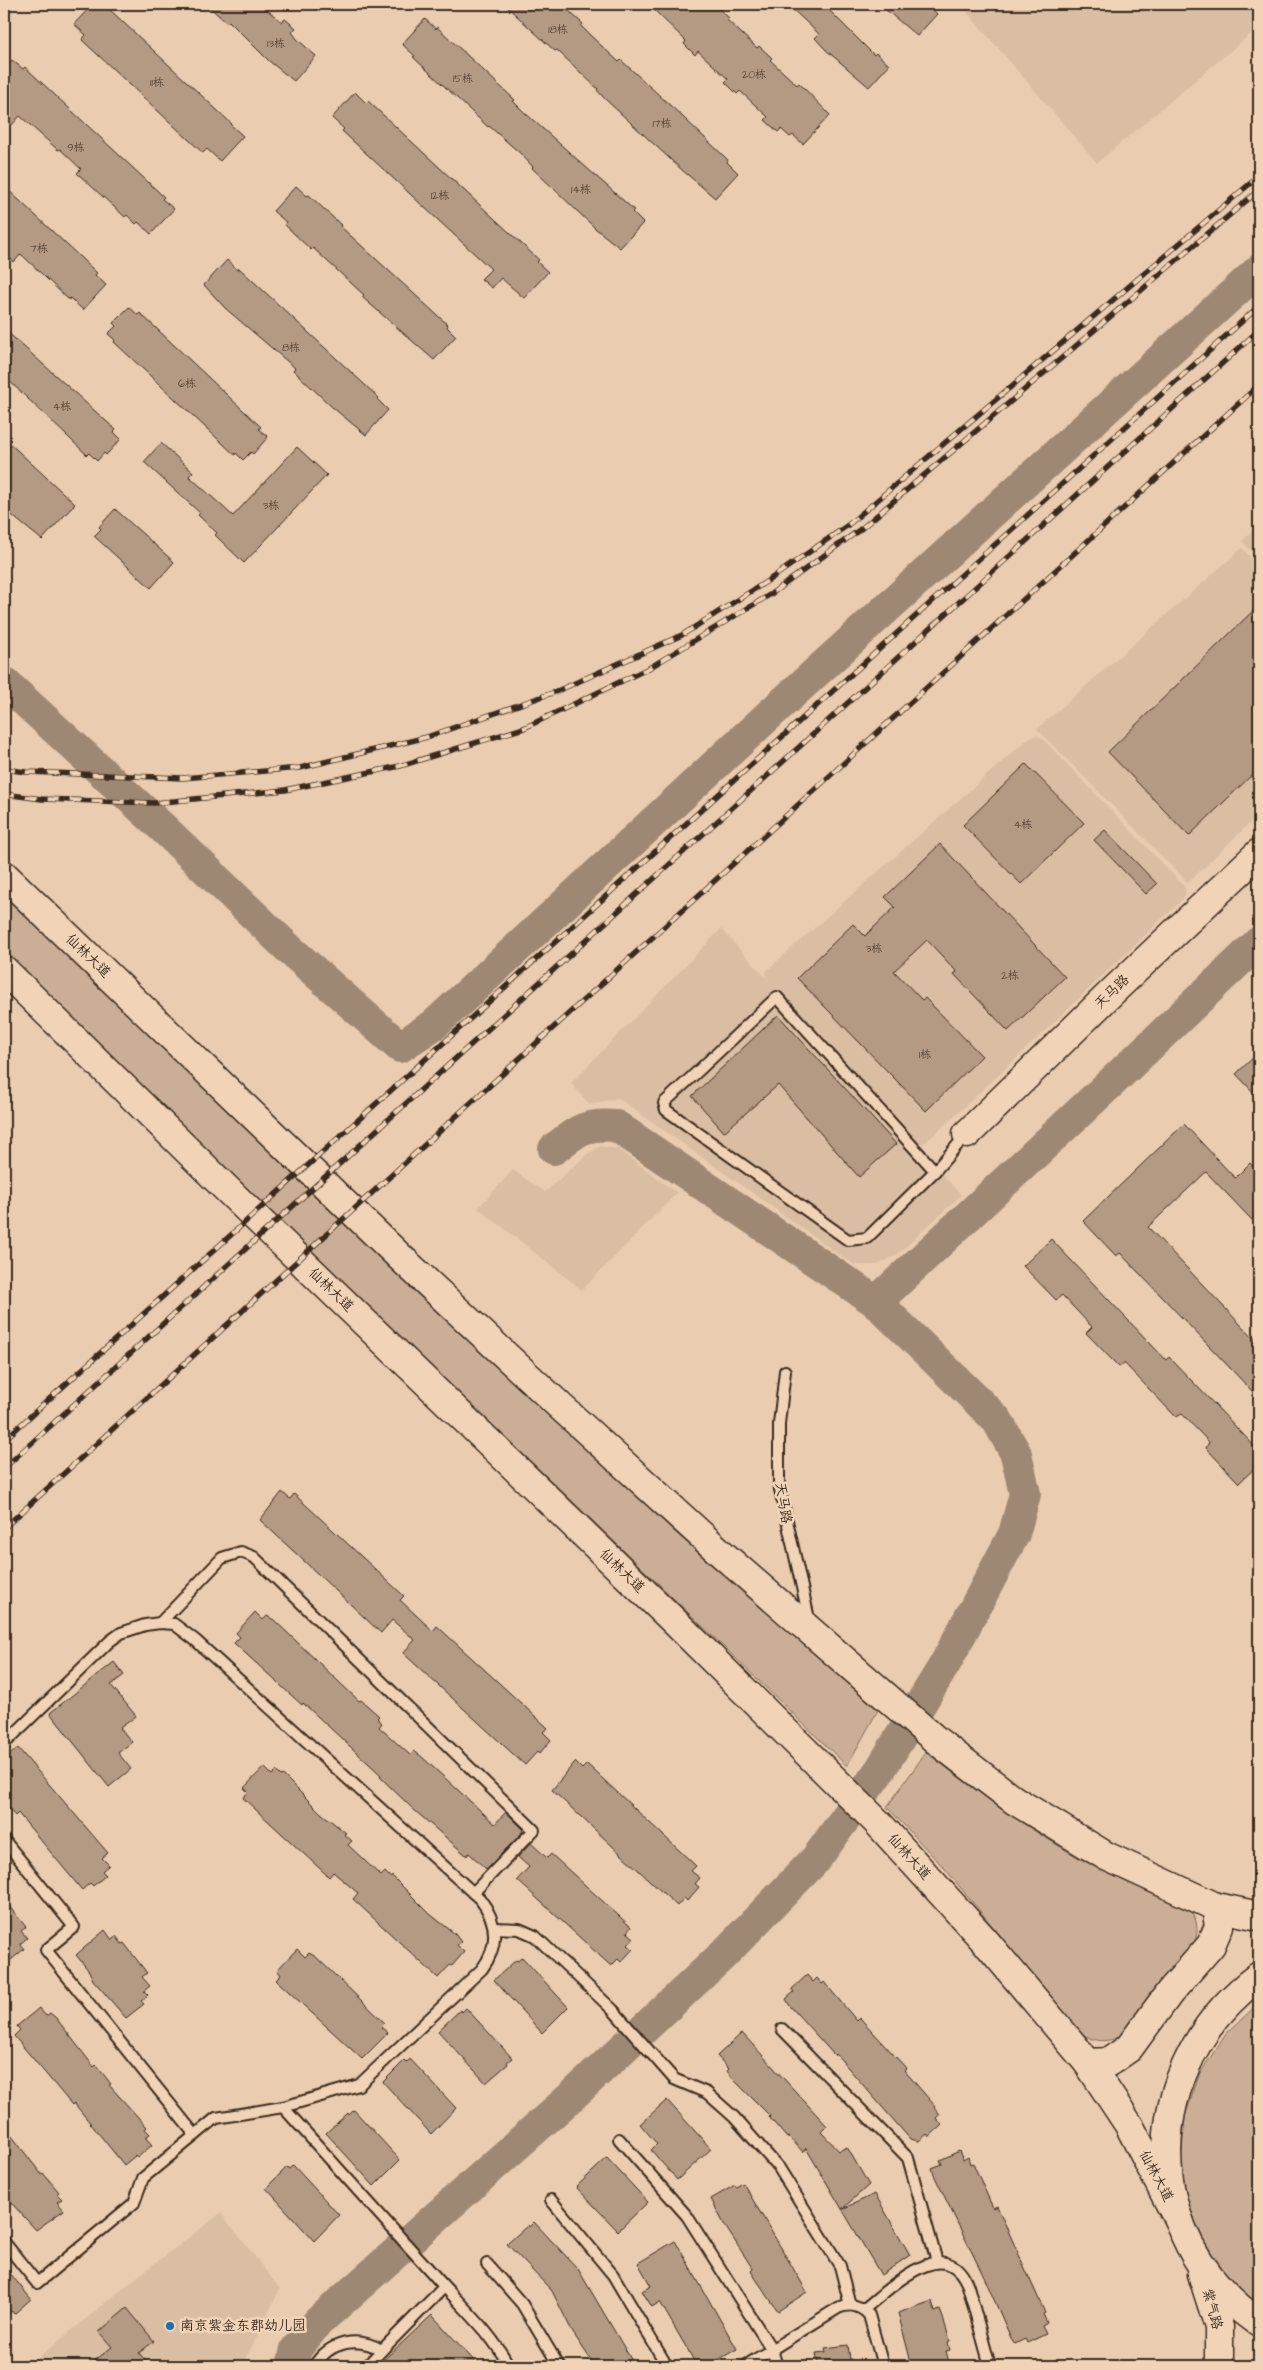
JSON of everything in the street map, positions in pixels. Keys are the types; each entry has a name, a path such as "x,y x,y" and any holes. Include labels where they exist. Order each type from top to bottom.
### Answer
{"main road":[{"name":"天马路","path":"967,1134 1118,986 1259,853"},
{"name":"仙林大道","path":"4,875 402,1258 722,1554 937,1741 1014,1800 1106,1856 1216,1907 1259,1916"},
{"name":"仙林大道","path":"4,970 878,1823 986,1942 1088,2063 1129,2125 1180,2222"},
{"path":"1088,2063 1109,2062 1128,2048 1170,1992 1210,1945 1219,1926 1216,1907"},
{"path":"1259,1976 1242,1989 1209,2024 1189,2057 1171,2108 1167,2142 1170,2185 1180,2222 1195,2254 1226,2295 1259,2322"},
{"name":"紫气路","path":"1195,2254 1219,2327 1219,2366"}],"lane":[{"path":"935,1171 777,997 664,1103 666,1110 848,1240 867,1238 935,1171 967,1134"},
{"name":"天马路","path":"785,1371 780,1424 779,1485 800,1588 813,1633"},
{"path":"160,1623 222,1558 241,1552 254,1557 534,1830 473,1893"},
{"path":"4,1744 110,1641 133,1628 160,1623 174,1624 473,1893 487,1907 495,1928 493,1950 482,1969 358,2085 283,2107 216,2118 143,2178 134,2203 37,2283 4,2242"},
{"path":"4,1840 74,1928 46,1950 195,2135"},
{"path":"495,1928 519,1929 534,1936 613,2010 674,2079 707,2094 734,2117 779,2168 840,2266 850,2305"},
{"path":"782,2029 908,2158 937,2262"},
{"path":"283,2107 492,2338 509,2366"},
{"path":"619,2139 687,2216 772,2350 777,2366"},
{"path":"551,2200 613,2275 667,2366"},
{"path":"864,2309 916,2269 937,2262 952,2266 965,2278 990,2366"},
{"path":"487,2264 522,2304 558,2366"},
{"path":"367,2366 444,2287"},
{"path":"745,2366 838,2308 850,2305 864,2309 872,2321 883,2366"},
{"path":"314,2366 327,2351 345,2343 364,2342 382,2350"}],"shaded area":[{"path":"960,4 1259,4 1259,27 1097,163"},
{"path":"1259,525 1259,560 1242,541"},
{"path":"1242,548 1259,567 1259,814 1188,883 1037,729"},
{"path":"1036,735 1042,738 1184,886 1186,893 1183,899 1002,1072 926,1142 920,1144 916,1142 780,993 961,1195 896,1256 877,1265 854,1265 618,1098 590,1105 571,1083 721,929 770,982 766,976 767,970 1030,737"},
{"path":"4,893 318,1199 677,1534 878,1710 847,1766 126,1070 4,956"},
{"path":"601,1146 619,1149 677,1193 582,1290 478,1208 513,1170 545,1192 587,1154"},
{"path":"926,1752 1002,1809 1081,1859 1192,1911 1197,1929 1193,1946 1124,2035 1112,2039 1095,2040 1079,2031 946,1870 887,1807"},
{"path":"1259,2003 1259,2313 1217,2271 1187,2208 1181,2162 1185,2116 1200,2073 1226,2034"},
{"name":"南京紫金东郡幼儿园","path":"221,2213 280,2289 244,2363 245,2366 28,2366 142,2273"}],"building":[{"path":"93,4 100,4 108,8 243,136 220,161 207,149 203,153 82,40 86,35 74,24"},
{"path":"206,4 260,4 282,22 285,19 296,28 292,32 297,39 316,56 294,81 269,61 229,21 227,23"},
{"path":"504,4 561,4 583,24 581,26 592,37 619,62 621,60 728,160 727,162 738,173 715,198 605,99 598,89 557,50 555,51"},
{"path":"648,4 714,4 729,18 727,20 757,48 759,46 772,58 770,60 797,85 799,83 830,115 803,144 793,135 790,137 781,129 778,132 765,120 768,117 740,91 737,94 725,82 728,79 698,51 695,55 684,44 686,41"},
{"path":"787,4 823,4 874,55 876,53 889,65 869,87 826,50 815,38 819,34"},
{"path":"879,4 926,4 937,14 917,36"},
{"path":"425,19 436,29 437,27 515,100 513,101 524,112 634,210 632,212 643,223 620,248 596,229 532,168 521,154 488,127 413,57 415,56 402,44"},
{"path":"12,60 23,69 25,67 164,197 162,199 174,209 151,234 138,222 136,224 127,215 125,217 77,173 81,169 20,116 12,125 4,117 4,69"},
{"path":"355,92 366,103 368,101 539,260 537,262 548,272 524,298 501,278 492,288 481,279 491,269 342,131 344,129 332,118"},
{"path":"4,186 97,273 95,275 106,285 83,310 70,298 69,300 21,254 14,262 4,252"},
{"path":"296,186 307,196 309,195 448,325 447,327 456,336 434,360 362,297 364,295 313,248 311,250 284,224 286,222 273,211"},
{"path":"227,260 238,270 239,268 379,398 377,399 388,410 366,435 332,407 293,370 295,368 225,308 204,285"},
{"path":"129,307 138,315 140,313 261,427 259,429 268,437 253,454 251,452 243,460 236,453 235,455 114,342 115,340 108,334 116,326 113,323"},
{"path":"4,329 116,430 114,432 121,439 106,455 104,453 97,461 89,453 87,455 4,376"},
{"path":"4,438 75,504 42,540 4,509"},
{"path":"161,443 193,472 189,476 233,516 297,447 327,475 244,563 215,535 217,533 198,515 200,513 144,462"},
{"path":"115,509 174,562 151,588 94,536 101,529 99,527"},
{"path":"1259,605 1259,768 1189,836 1108,752"},
{"path":"1026,764 1084,823 1021,884 963,825"},
{"path":"1105,830 1157,884 1146,894 1094,840"},
{"path":"940,844 1065,977 1008,1031 954,974 957,972 927,940 894,971 922,1000 925,998 982,1056 926,1111 797,978 853,924 865,936 895,907 885,897"},
{"path":"778,1015 896,1144 859,1177 778,1085 724,1132 692,1096"},
{"path":"1259,1052 1259,1098 1236,1074"},
{"path":"1184,1124 1235,1178 1250,1163 1259,1173 1259,1212 1252,1220 1206,1172 1148,1227 1259,1344 1259,1383 1252,1391 1120,1253 1116,1256 1083,1221"},
{"path":"1051,1239 1166,1360 1169,1357 1259,1451 1259,1464 1239,1483 1206,1448 1209,1442 1182,1414 1176,1417 1124,1363 1119,1367 1086,1333 1092,1327 1062,1295 1056,1300 1023,1266"},
{"path":"282,1492 290,1499 294,1494 404,1596 400,1600 433,1631 437,1626 548,1728 543,1732 551,1740 539,1754 537,1752 525,1765 403,1653 415,1640 392,1620 381,1633 260,1520"},
{"path":"255,1612 263,1620 267,1616 274,1620 359,1701 361,1700 379,1716 377,1718 382,1723 379,1727 410,1755 414,1751 422,1757 495,1824 506,1812 523,1829 521,1834 486,1869 469,1853 467,1856 413,1809 380,1777 381,1775 303,1703 302,1705 234,1643 240,1637 236,1633"},
{"path":"114,1662 124,1675 111,1685 136,1716 120,1728 132,1742 118,1753 131,1769 109,1787 50,1713"},
{"path":"18,1748 108,1853 102,1858 109,1865 102,1871 106,1875 93,1886 90,1883 82,1890 18,1813 15,1816 4,1803 4,1760"},
{"path":"575,1762 582,1769 587,1764 696,1866 691,1871 700,1878 695,1884 699,1887 687,1901 684,1898 677,1906 552,1790"},
{"path":"264,1767 272,1775 276,1771 281,1776 283,1775 321,1813 346,1833 344,1834 352,1841 348,1845 381,1876 385,1872 391,1878 392,1876 430,1914 455,1934 461,1942 457,1945 464,1952 452,1966 450,1965 438,1978 353,1899 358,1893 333,1872 329,1877 243,1798 248,1792 244,1788"},
{"path":"531,1843 547,1858 551,1854 631,1927 627,1932 634,1938 628,1945 633,1949 621,1962 618,1959 611,1966 517,1880 529,1867 518,1857"},
{"path":"4,1900 26,1927 21,1931 27,1938 20,1944 24,1949 11,1960 7,1956 4,1958"},
{"path":"105,1930 112,1940 116,1936 122,1944 124,1943 147,1973 142,1977 150,1986 144,1991 148,1995 141,2001 144,2004 126,2018 93,1980 89,1971 76,1955"},
{"path":"297,1949 305,1957 309,1953 316,1957 385,2023 381,2027 388,2033 362,2059 276,1980 281,1975 277,1970"},
{"path":"522,1957 568,2007 542,2033 494,1980"},
{"path":"807,1975 813,1982 817,1978 822,1984 824,1982 857,2021 860,2018 906,2068 904,2070 935,2106 940,2114 936,2118 942,2125 929,2137 927,2134 919,2141 910,2139 836,2054 835,2056 790,2006 786,1999 794,1992 792,1989"},
{"path":"39,2008 46,2016 50,2013 56,2018 94,2067 96,2065 111,2084 109,2085 147,2127 145,2129 150,2134 145,2137 152,2145 137,2158 135,2156 124,2165 74,2103 72,2105 14,2036 20,2030 17,2026"},
{"path":"466,2008 512,2058 507,2062 508,2064 486,2083 438,2031 460,2010 462,2012"},
{"path":"742,2033 827,2126 821,2132 839,2151 847,2147 869,2185 842,2209 806,2148 803,2152 789,2137 787,2138 770,2116 733,2079 727,2071 729,2069 717,2056"},
{"path":"410,2059 456,2108 431,2134 383,2082 404,2061 406,2063"},
{"path":"667,2100 711,2149 677,2180 651,2150 657,2144 640,2124"},
{"path":"354,2110 400,2160 374,2186 326,2133"},
{"path":"4,2126 42,2175 43,2173 59,2192 57,2194 62,2199 57,2202 64,2210 36,2230 4,2195"},
{"path":"959,2151 963,2160 968,2157 970,2164 973,2163 993,2208 997,2206 1045,2313 1043,2314 1047,2323 1042,2326 1046,2334 1027,2343 1025,2339 1015,2344 1011,2338 984,2277 934,2175 932,2168 942,2164 940,2160"},
{"path":"607,2158 648,2202 618,2231 576,2187"},
{"path":"293,2165 339,2215 314,2241 266,2188 287,2167 289,2169"},
{"path":"743,2183 807,2292 778,2311 751,2271 753,2269 725,2226 711,2199 735,2185 736,2187"},
{"path":"875,2194 910,2255 881,2275 842,2209"},
{"path":"534,2222 578,2269 635,2366 595,2366 573,2333 552,2291 507,2244"},
{"path":"675,2241 737,2349 707,2366 697,2366 660,2302 652,2307 642,2291 651,2286 638,2263"},
{"path":"4,2266 31,2299 14,2314 12,2311 4,2317"},
{"path":"932,2301 935,2312 940,2310 950,2341 948,2342 950,2350 946,2351 950,2366 912,2366 898,2313"},
{"path":"127,2308 154,2341 139,2353 150,2366 88,2366 112,2347 99,2332"},
{"path":"432,2315 479,2366 377,2366"},
{"path":"848,2345 851,2366 818,2366 816,2353 826,2352 825,2348"}],"waterway":[{"path":"4,682 164,829 289,949 400,1047 435,1024 768,716 1259,270"},
{"path":"876,1302 1259,942"},
{"path":"292,2366 296,2349 318,2322 572,2096 724,1954 816,1859 880,1770 945,1664 1014,1534 1025,1494 1016,1454 997,1420 876,1302 616,1126 589,1127 569,1137 554,1149"}],"railway":[{"path":"4,769 26,772 183,778 300,768 427,737 555,692 682,635 769,580 848,525 1259,176"},
{"path":"4,794 42,799 154,803 285,790 400,766 524,728 649,668 771,594 862,528 1259,190"},
{"path":"4,1440 1259,306"},
{"path":"4,1468 1259,330"},
{"path":"4,1528 1259,385"}],"place":[{"name":"南京紫金东郡幼儿园","path":"170,2326"}]}
